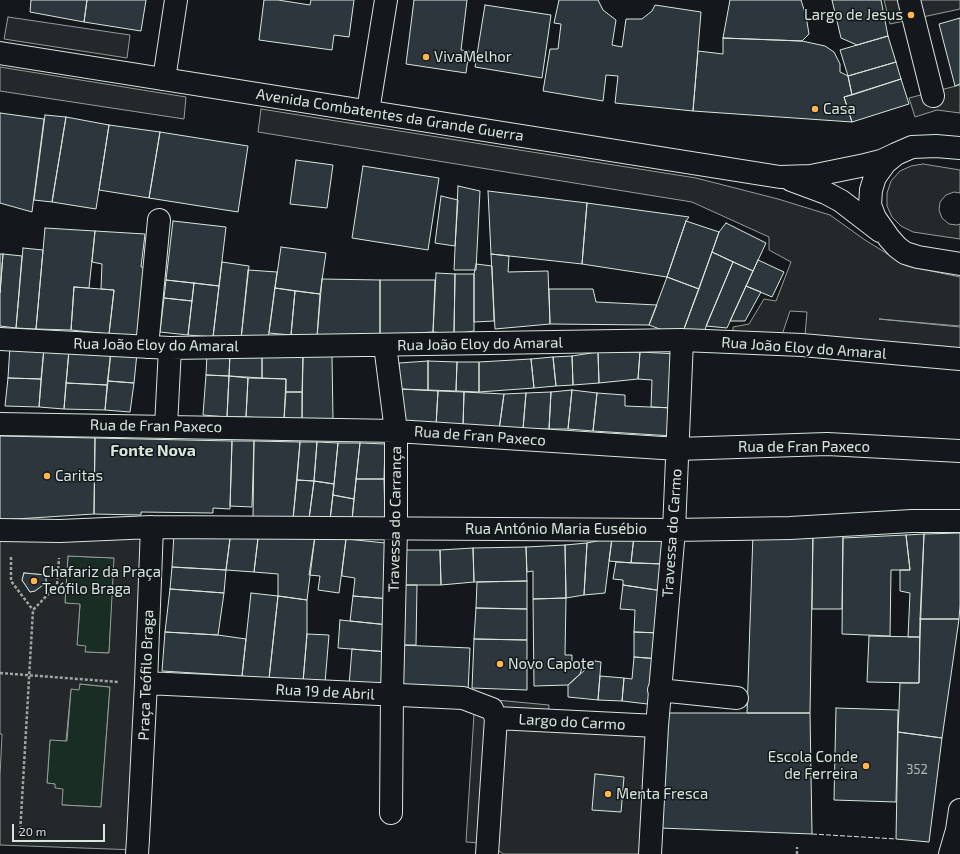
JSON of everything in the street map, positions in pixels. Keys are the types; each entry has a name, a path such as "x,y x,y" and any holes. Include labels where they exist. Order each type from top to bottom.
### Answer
{"street":[{"path":"164,79 176,0"},
{"path":"368,111 386,0"},
{"path":"909,0 933,96"},
{"name":"Avenida Combatentes da Grande Guerra","path":"0,53 780,176 811,176 881,161 912,147 936,146 960,148"},
{"path":"896,154 885,163 875,177 871,190 870,205 876,218 897,247 905,253 918,257 960,264"},
{"name":"Avenida Combatentes da Grande Guerra","path":"780,176 826,193 841,201 890,238"},
{"path":"147,347 159,220"},
{"name":"Rua João Eloy do Amaral","path":"0,339 170,348 682,340 802,345 960,359"},
{"name":"Travessa do Carmo","path":"657,726 674,530 682,340"},
{"name":"Travessa do Carrança","path":"385,345 396,431 396,528 391,813"},
{"path":"166,426 170,348"},
{"name":"Rua de Fran Paxeco","path":"0,424 396,431 678,449 827,444 960,451"},
{"name":"Rua António Maria Eusébio","path":"152,527 674,530 790,528 912,521 960,521"},
{"path":"5,530 60,531 152,527"},
{"name":"Praça Teófilo Braga","path":"137,854 152,527"},
{"name":"Rua 19 de Abril","path":"146,683 463,698 492,709 496,718"},
{"path":"659,690 737,698"},
{"path":"487,854 496,718"},
{"name":"Largo do Carmo","path":"496,718 657,726"},
{"path":"650,854 657,726"},
{"path":"950,854 957,830 960,810"}],"path":[{"path":"5,530 11,581 33,610 20,834"},
{"path":"33,610 57,585 60,531"},
{"path":"0,673 146,683"},
{"path":"797,847 797,854"}],"green space":[{"path":"68,556 115,558 109,653 85,652 77,645 80,605 65,603"},
{"path":"80,684 110,687 101,807 62,805 54,788 55,784 47,783 50,739 67,741 71,689"}],"shaded area":[{"name":"Largo de Jesus","path":"884,0 960,0 960,9 890,24"},
{"path":"8,17 130,35 127,58 4,39"},
{"path":"0,67 186,97 184,119 0,91"},
{"path":"960,85 960,113 937,110 915,117 909,98"},
{"path":"261,109 696,178 778,199 830,215 865,240 907,266 960,277 960,326 879,319 960,327 960,350 805,335 807,312 790,311 782,335 733,334 733,327 749,324 764,299 776,301 791,262 769,250 769,237 692,202 258,132"},
{"path":"923,164 960,170 960,193 954,192 946,195 940,202 939,210 942,218 949,224 960,224 960,239 913,232 901,226 892,217 887,206 887,193 891,181 900,171 911,166"},
{"path":"152,527 137,850 0,845 0,776 2,734 0,734 0,530","holes":["68,556 114,558 109,653 85,652 86,646 77,645 80,604 65,603","24,573 46,575 46,582 35,591 30,592 22,580","80,684 110,687 101,807 62,805 63,789 55,788 55,784 47,783 50,740 66,741 71,689 79,690"]},
{"path":"475,698 549,705 548,720 661,726 642,854 503,854 494,847 494,844 466,842"}],"building":[{"path":"31,0 87,0 84,22 30,12"},
{"path":"87,0 146,0 141,31 84,22"},
{"path":"264,0 278,0 310,5 311,0 354,0 349,37 334,35 332,50 259,40"},
{"path":"414,0 467,0 461,50 469,51 466,73 406,64"},
{"path":"559,0 598,0 603,10 616,20 612,45 622,47 626,19 642,19 652,11 655,5 701,12 693,111 615,103 618,76 606,75 603,101 543,91 550,49 558,49 561,24 554,23"},
{"path":"730,0 801,0 806,16 809,34 802,41 723,38"},
{"path":"832,0 881,0 888,36 857,45 841,38"},
{"path":"485,5 551,15 542,78 475,67"},
{"path":"960,18 960,84 955,86 939,24"},
{"path":"888,36 896,62 848,76 840,50"},
{"path":"723,38 802,41 825,46 834,52 840,64 840,72 848,76 852,95 844,97 852,122 693,111 698,51 723,54"},
{"path":"896,62 901,79 852,95 848,76"},
{"path":"901,79 909,104 852,122 844,97"},
{"path":"0,113 44,119 32,212 0,203"},
{"path":"45,115 66,117 52,202 34,200"},
{"path":"66,117 109,125 96,209 52,202"},
{"path":"109,125 160,132 149,198 99,190"},
{"path":"160,132 248,146 238,212 149,198"},
{"path":"296,160 333,165 327,208 290,204"},
{"path":"363,166 439,178 428,250 352,238"},
{"path":"458,186 480,191 476,270 454,270"},
{"path":"488,191 587,203 582,264 491,254"},
{"path":"441,196 458,200 455,246 435,243"},
{"path":"587,203 689,217 686,221 667,277 582,264"},
{"path":"173,221 226,227 219,286 166,280"},
{"path":"686,221 719,232 699,289 667,277"},
{"path":"726,223 766,243 753,271 712,252 719,232"},
{"path":"45,228 95,231 89,288 74,287 71,330 36,329"},
{"path":"95,231 145,234 141,267 148,268 140,336 109,334 114,290 101,289 102,264 92,262"},
{"path":"281,247 326,253 320,294 275,288"},
{"path":"23,248 43,250 36,329 16,328"},
{"path":"712,252 733,262 703,334 681,337"},
{"path":"0,254 3,254 0,293"},
{"path":"3,254 22,256 16,328 0,326 0,293"},
{"path":"491,254 509,256 508,272 548,271 550,324 495,329"},
{"path":"758,260 784,272 772,297 746,286"},
{"path":"222,262 249,266 241,339 213,337"},
{"path":"733,262 753,271 727,328 706,326"},
{"path":"476,264 492,266 494,321 474,322 474,274"},
{"path":"248,270 277,272 268,339 241,339"},
{"path":"436,273 455,274 454,334 433,332"},
{"path":"455,274 474,274 474,331 454,334"},
{"path":"667,277 699,289 681,337 649,325"},
{"path":"322,279 380,280 380,335 317,337"},
{"path":"166,280 194,283 192,301 164,298"},
{"path":"380,280 435,280 433,332 380,335"},
{"path":"194,283 219,286 213,337 188,335"},
{"path":"746,286 761,292 745,321 730,321"},
{"path":"74,287 114,290 109,334 71,330"},
{"path":"275,288 295,291 291,335 269,333"},
{"path":"549,289 593,289 596,302 657,305 649,325 550,324"},
{"path":"295,291 320,294 317,337 291,335"},
{"path":"164,298 192,301 188,335 160,332"},
{"path":"10,346 44,348 41,379 8,378"},
{"path":"44,348 69,350 64,409 39,407"},
{"path":"69,350 111,351 107,385 66,383"},
{"path":"111,351 137,353 134,383 108,381"},
{"path":"598,352 640,352 638,379 599,383"},
{"path":"598,352 599,383 573,385 572,356"},
{"path":"640,352 678,354 674,408 651,407 652,380 638,379"},
{"path":"207,353 230,354 229,376 206,375"},
{"path":"230,354 262,355 262,378 229,376"},
{"path":"262,355 303,356 302,392 286,392 286,379 262,378"},
{"path":"303,356 332,356 333,420 302,419"},
{"path":"572,356 573,385 556,386 553,357"},
{"path":"553,357 556,386 534,388 531,359"},
{"path":"531,359 534,388 479,392 479,362"},
{"path":"428,361 457,362 456,391 428,390"},
{"path":"428,361 428,390 400,389 399,363"},
{"path":"457,362 479,362 479,392 456,391"},
{"path":"206,375 229,376 227,417 203,415"},
{"path":"229,376 248,378 246,417 227,417"},
{"path":"8,378 41,379 39,407 5,406"},
{"path":"248,378 286,379 284,419 246,417"},
{"path":"108,381 134,383 130,412 105,410"},
{"path":"66,383 107,385 105,410 64,409"},
{"path":"400,389 438,391 436,426 399,425"},
{"path":"572,390 568,429 549,429 551,392"},
{"path":"572,390 597,393 593,431 568,429"},
{"path":"438,391 464,392 463,427 436,426"},
{"path":"286,392 302,392 302,419 284,419"},
{"path":"464,392 504,394 499,430 463,427"},
{"path":"551,392 549,429 523,429 526,393"},
{"path":"526,393 523,429 499,430 504,394"},
{"path":"597,393 625,395 625,406 674,408 673,436 593,431"},
{"name":"Caritas","path":"0,436 95,438 94,514 0,520"},
{"path":"95,438 232,441 230,509 213,508 213,513 141,512 141,515 94,514"},
{"path":"232,441 254,441 252,507 230,506"},
{"path":"254,441 300,442 293,519 253,517"},
{"path":"300,442 317,442 314,481 297,480"},
{"path":"317,442 338,443 334,484 314,481"},
{"path":"338,443 360,443 354,499 333,495"},
{"path":"360,443 385,444 384,479 356,479"},
{"path":"356,479 384,479 385,521 352,520"},
{"path":"297,480 314,481 309,519 293,519"},
{"path":"314,481 334,484 330,520 309,519"},
{"path":"333,495 354,499 352,520 330,520"},
{"path":"259,530 254,572 226,570 231,531"},
{"path":"259,530 315,536 307,600 278,596 278,574 254,572"},
{"path":"231,531 226,570 172,567 174,534"},
{"path":"813,532 810,713 747,713 753,533"},
{"path":"813,532 843,532 842,609 812,609"},
{"path":"960,533 959,619 920,619 924,534"},
{"path":"924,534 920,637 908,637 910,593 900,591 900,570 910,570 906,535"},
{"path":"906,535 910,570 891,570 890,636 842,634 843,538"},
{"path":"315,536 346,539 339,593 318,590 320,576 309,575"},
{"path":"634,536 631,563 609,561 612,538"},
{"path":"634,536 665,539 663,564 631,563"},
{"path":"612,538 605,593 584,595 587,543"},
{"path":"346,539 395,544 390,599 353,596 355,578 342,576"},
{"path":"587,543 584,595 566,598 565,545"},
{"path":"565,545 566,598 533,599 533,571 527,572 526,547"},
{"path":"526,547 527,581 474,582 473,548"},
{"path":"473,548 474,582 441,585 440,550"},
{"path":"403,550 440,550 441,585 402,585"},
{"path":"616,562 663,564 663,591 623,585 623,580 613,579"},
{"path":"172,567 226,570 224,593 170,589"},
{"name":"Chafariz da Praça Teófilo Braga","path":"24,573 46,575 46,583 35,591 30,592 22,580"},
{"path":"527,581 527,609 476,608 477,582"},
{"path":"402,585 417,585 416,645 400,645"},
{"path":"623,585 663,591 660,633 634,632 635,610 620,609"},
{"path":"170,589 224,593 218,635 165,632"},
{"path":"251,593 278,596 269,679 242,676"},
{"path":"278,596 307,600 307,634 303,682 269,679"},
{"path":"353,596 390,599 389,625 350,621"},
{"path":"566,598 565,655 572,655 572,668 582,668 580,674 568,685 534,686 533,599"},
{"path":"476,608 527,609 527,640 474,639"},
{"path":"920,619 959,619 942,738 898,732 900,683 919,683"},
{"path":"340,620 389,625 388,652 338,648"},
{"path":"165,632 218,635 246,639 242,676 162,671"},
{"path":"634,632 660,633 660,659 634,657"},
{"path":"307,634 329,635 325,683 303,682"},
{"path":"869,636 920,637 919,683 867,682"},
{"name":"Novo Capote","path":"474,639 527,640 527,690 472,688"},
{"path":"400,645 470,648 468,692 399,688"},
{"path":"352,649 388,652 385,688 349,685"},
{"path":"634,657 660,659 656,705 622,701 624,678 632,679"},
{"path":"595,661 601,662 598,700 568,697 568,685"},
{"path":"600,676 624,678 622,701 598,700"},
{"name":"Escola Conde de Ferreira","path":"836,708 898,710 896,802 834,800"},
{"path":"665,713 810,713 812,834 660,828"},
{"path":"898,732 942,738 929,842 896,839"},
{"path":"595,774 624,777 621,812 592,810"}],"fence":[{"path":"812,834 896,839"}],"place":[{"name":"Largo de Jesus","path":"911,15"},
{"name":"VivaMelhor","path":"426,57"},
{"name":"Casa","path":"815,109"},
{"name":"Caritas","path":"47,476"},
{"name":"Chafariz da Praça Teófilo Braga","path":"34,581"},
{"name":"Novo Capote","path":"500,664"},
{"name":"Escola Conde de Ferreira","path":"866,766"},
{"name":"Menta Fresca","path":"608,794"}],"district":[{"name":"Fonte Nova","path":"153,451"}]}
